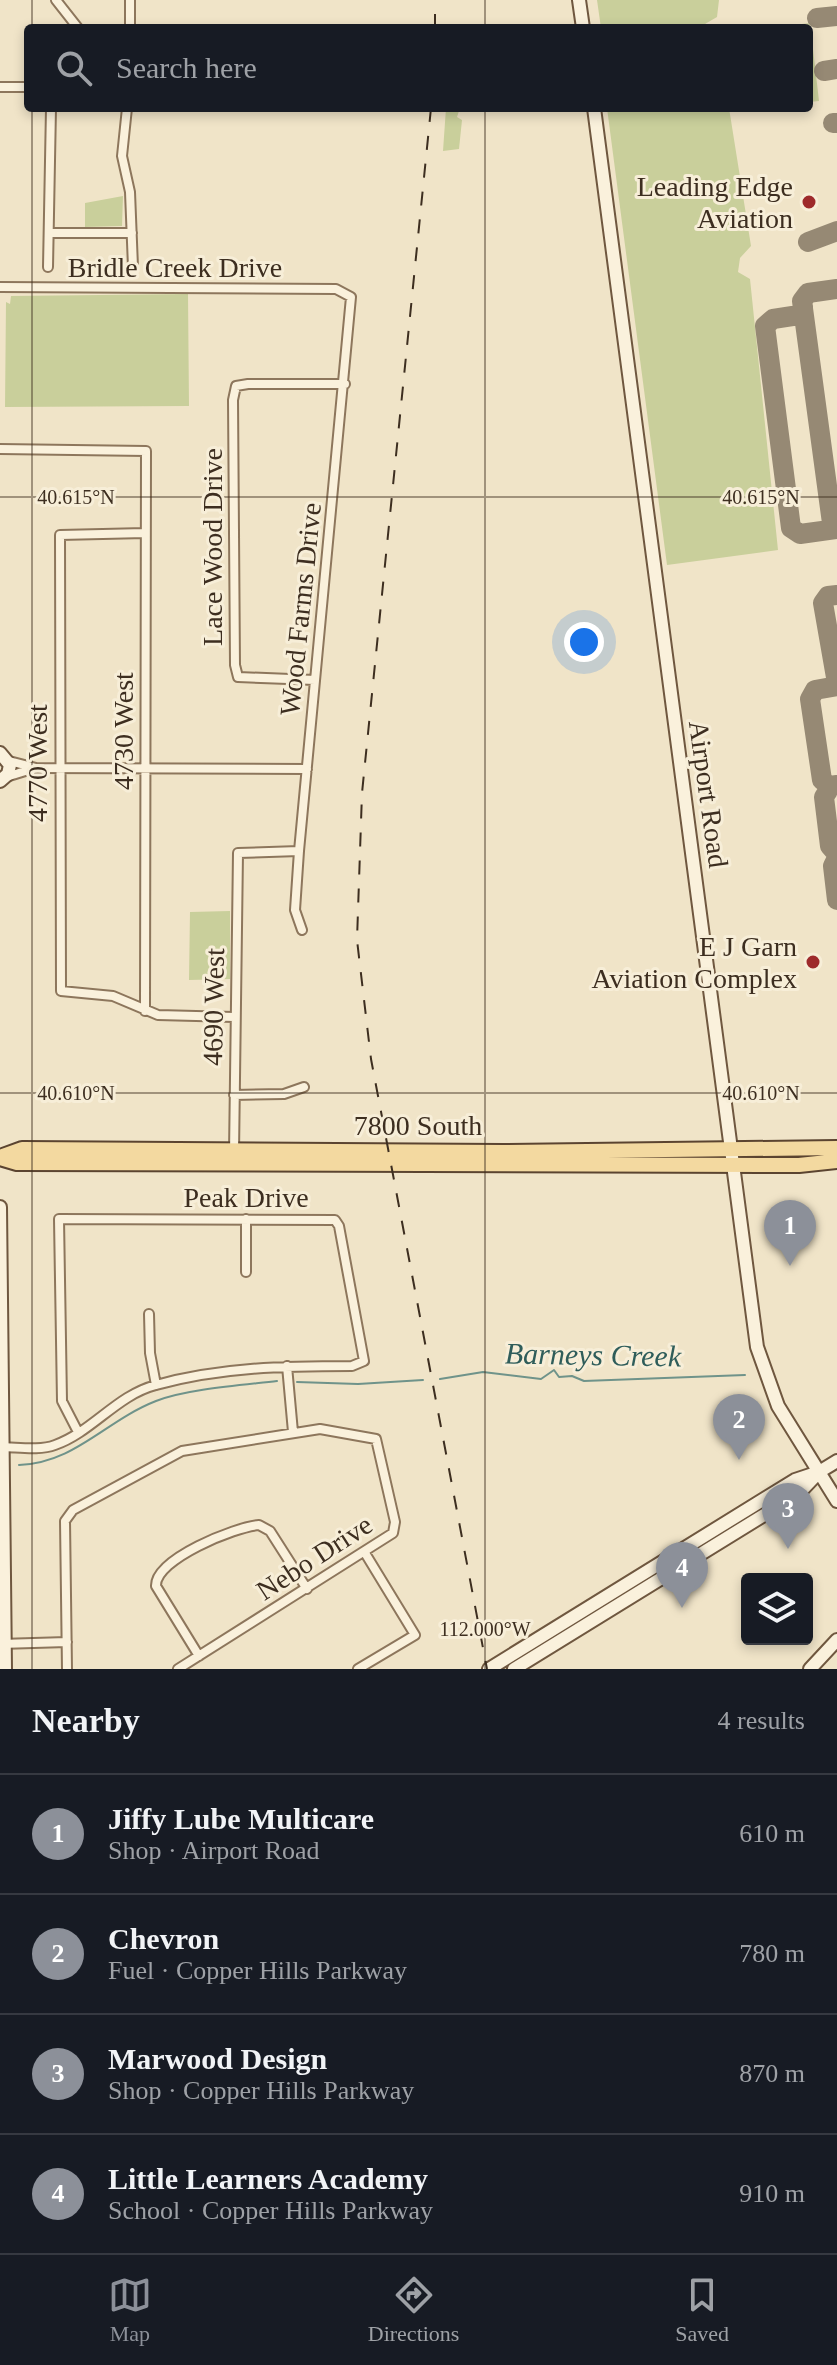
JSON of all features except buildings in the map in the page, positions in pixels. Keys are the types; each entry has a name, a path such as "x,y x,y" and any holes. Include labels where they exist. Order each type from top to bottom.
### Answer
{"main road":[{"name":"7800 South","path":"732,1156 837,1148"},
{"name":"7800 South","path":"0,1157 17,1163 234,1156 732,1156 837,1161"}],"street":[{"path":"56,0 71,24"},
{"path":"130,0 130,24"},
{"path":"579,0 582,24"},
{"path":"0,87 24,87"},
{"path":"48,267 51,112"},
{"path":"127,112 122,156 130,192 133,267"},
{"name":"Airport Road","path":"595,112 761,1367 780,1411 837,1501"},
{"path":"49,233 132,233"},
{"name":"Bridle Creek Drive","path":"0,287 336,289 349,292"},
{"name":"Wood Farms Drive","path":"302,930 295,910 299,851 353,307 349,292"},
{"name":"Lace Wood Drive","path":"315,680 250,681 238,677 234,591 236,386 345,384"},
{"name":"4730 West","path":"0,449 146,451 149,494 145,533 145,1011"},
{"name":"4770 West","path":"145,533 60,535 59,768 61,991 113,996 145,1011"},
{"path":"36,768 3,752 2,782 36,768 307,769"},
{"name":"4690 West","path":"234,1156 238,853 299,851"},
{"path":"145,1011 167,1016 234,1017"},
{"path":"234,1095 284,1094 304,1087"},
{"path":"0,1207 2,1644 5,1669"},
{"name":"Peak Drive","path":"78,1432 62,1401 59,1219 335,1220 339,1226 364,1361 352,1366 287,1366"},
{"path":"246,1219 246,1272"},
{"path":"149,1314 150,1353 156,1385"},
{"path":"2,1447 48,1447 78,1432 134,1394 156,1385 252,1367 287,1366 293,1432 182,1451 66,1516 67,1669"},
{"name":"Nebo Drive","path":"178,1669 365,1553 389,1537 394,1527 376,1439 320,1429 293,1432"},
{"path":"489,1669 795,1480 819,1472 837,1461"},
{"path":"514,1669 798,1494 819,1472"},
{"path":"199,1656 158,1591 156,1576 165,1567 226,1532 259,1525 270,1531 307,1589"},
{"path":"358,1669 415,1635 365,1553"},
{"path":"810,1669 837,1640"},
{"path":"2,1644 67,1642"}],"green space":[{"path":"597,0 719,0 717,17 705,24 600,24"},
{"path":"813,49 819,101 813,102"},
{"path":"446,112 459,112 457,117 462,120 459,149 443,151"},
{"path":"608,112 730,112 751,246 740,258 738,272 750,279 778,550 667,565"},
{"path":"123,196 122,226 85,227 85,203"},
{"path":"188,294 189,406 5,407 6,302 10,304 11,296"},
{"path":"230,911 230,979 189,980 190,912"}],"waterway":[{"name":"Barneys Creek","path":"440,1379 483,1372 541,1379 554,1370 559,1377 572,1376 584,1381 745,1375"},
{"name":"Barneys Creek","path":"297,1382 358,1384 423,1380"},
{"name":"Barneys Creek","path":"19,1465 57,1457 138,1409 168,1397 277,1381"}],"taxiway":[{"path":"817,18 837,16"},
{"path":"824,71 837,69"},
{"path":"808,242 837,231"},
{"path":"837,289 808,293 802,301 832,523 837,528"},
{"path":"803,307 799,315 773,319 765,326 791,528 800,534 837,529"},
{"path":"837,595 828,596 823,603 837,683"},
{"path":"837,686 815,690 810,699 822,780 829,786 837,785"},
{"path":"831,786 824,797 830,846 837,854"},
{"path":"837,858 833,866 837,900"}],"railway":[{"path":"435,0 435,24"},
{"path":"431,112 362,793 357,940 371,1059 487,1669"}],"place":[{"name":"Leading Edge Aviation","path":"809,202"},
{"name":"E J Garn Aviation Complex","path":"813,962"},
{"name":"Jiffy Lube Multicare","path":"790,1266"},
{"name":"Chevron","path":"739,1460"},
{"name":"Marwood Design","path":"788,1549"},
{"name":"Little Learners Academy","path":"682,1608"}]}
